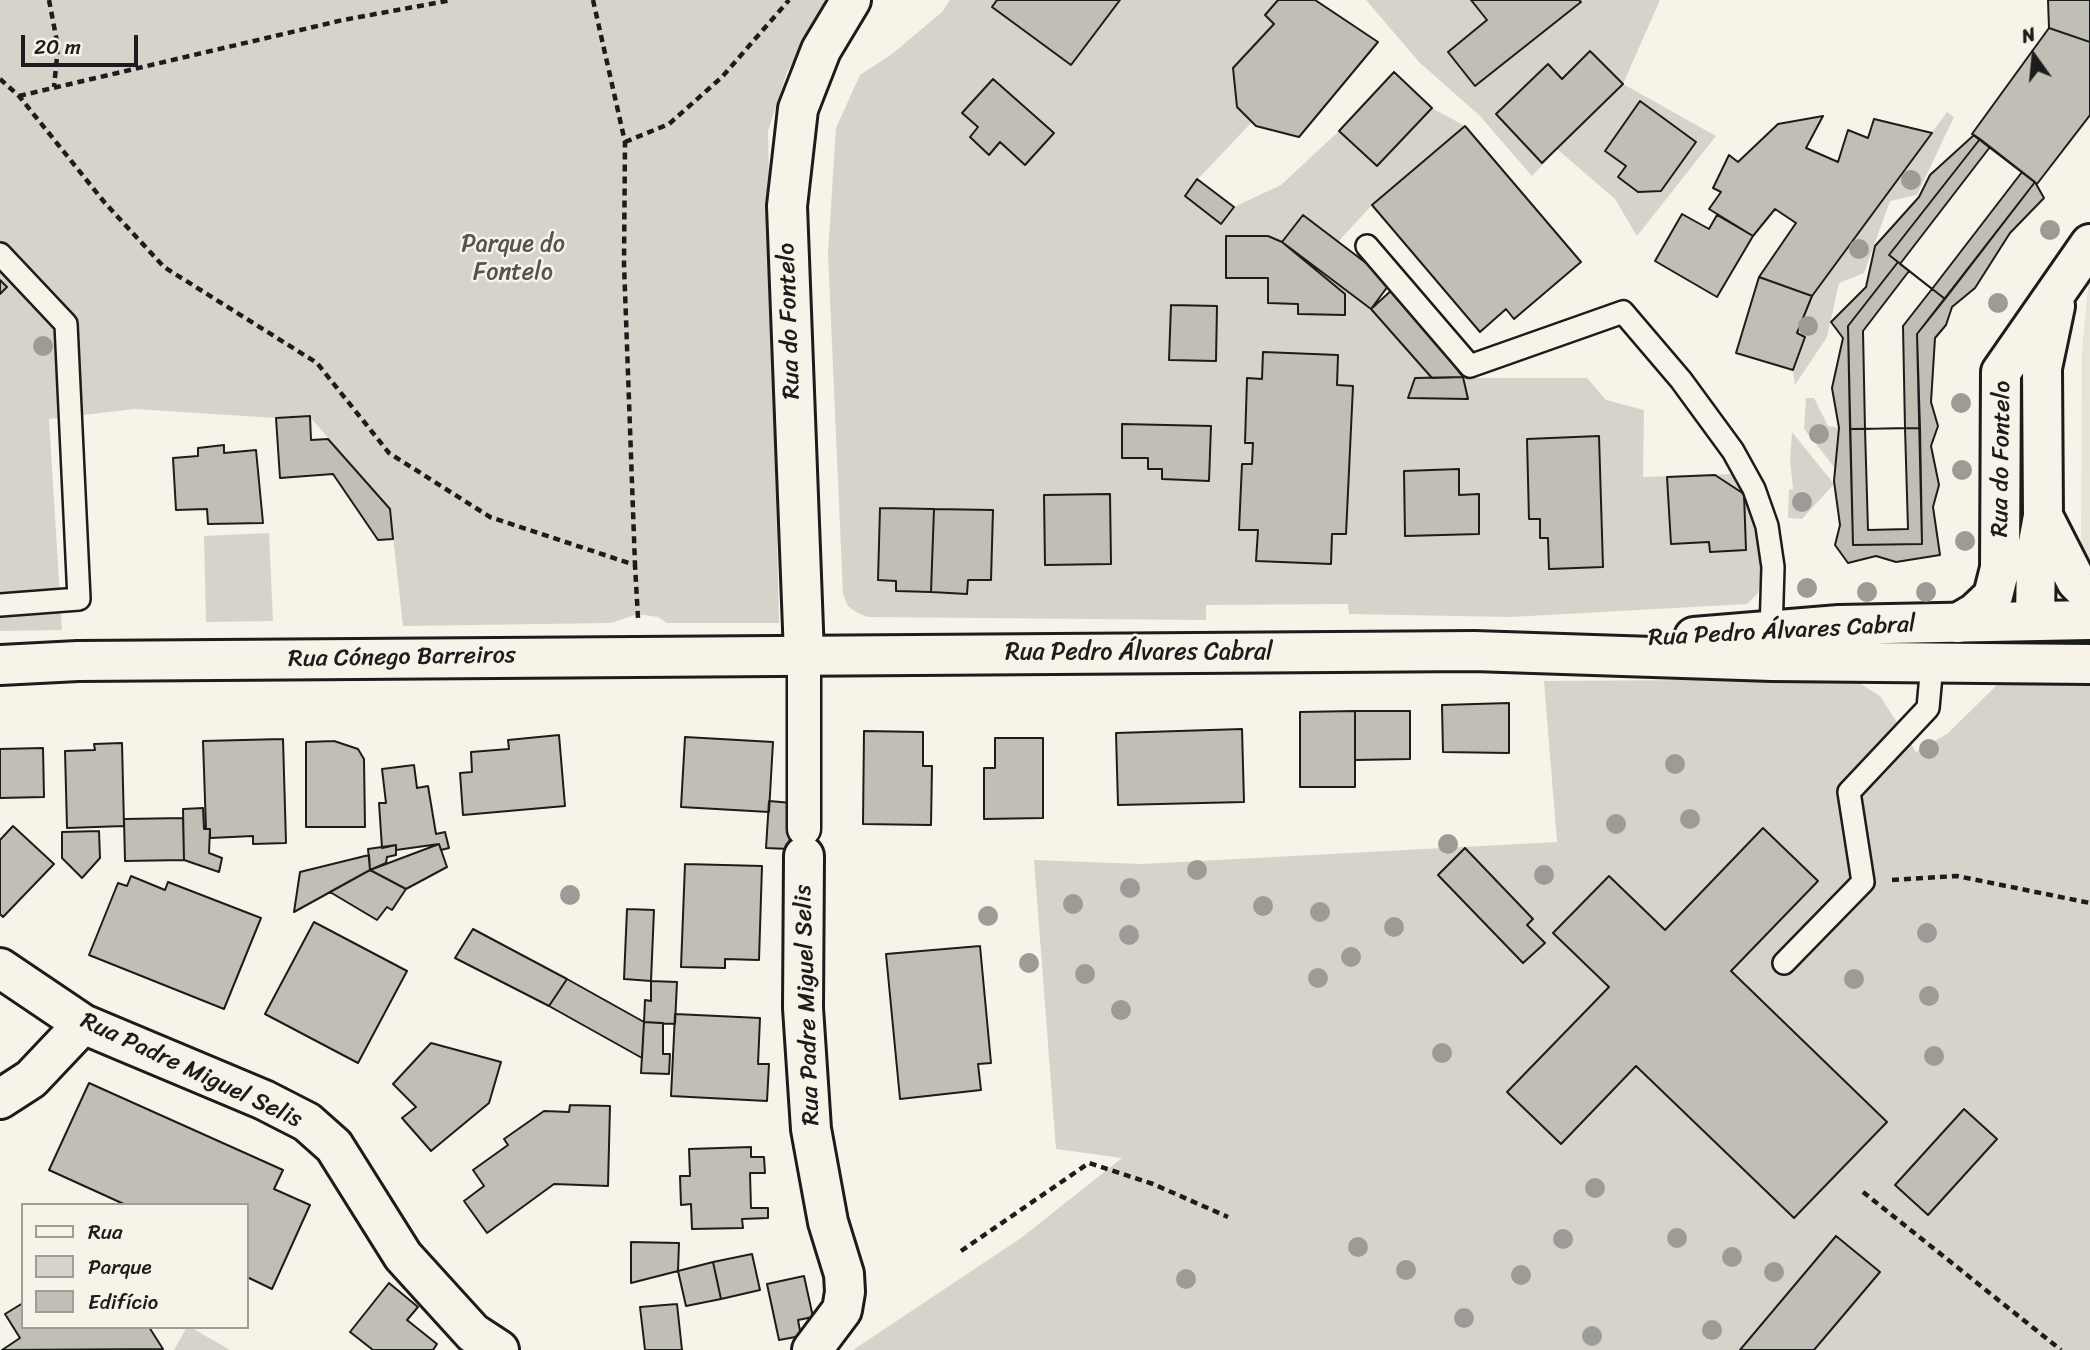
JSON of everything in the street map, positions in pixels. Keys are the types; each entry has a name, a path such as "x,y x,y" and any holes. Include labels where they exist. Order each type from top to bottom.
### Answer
{"main road":[{"name":"Rua do Fontelo","path":"804,655 787,206 798,109 821,50 851,0"},
{"name":"Rua do Fontelo","path":"1958,623 1975,613 1993,596 2000,568 2001,372 2090,244"},
{"name":"Rua do Fontelo","path":"2035,621 2036,554 2043,516 2042,368 2060,284"},
{"name":"Rua do Fontelo","path":"2043,516 2076,581 2090,595"},
{"name":"Rua do Fontelo","path":"2000,568 2007,595 2035,621"},
{"name":"Rua Pedro Álvares Cabral","path":"1474,651 1771,632 1839,625 2090,620"},
{"path":"1838,661 1903,645 2013,643 2035,621 2051,643 2090,650"},
{"name":"Rua Pedro Álvares Cabral","path":"804,655 1474,651 1932,664 2090,664"},
{"name":"Rua Cónego Barreiros","path":"0,665 78,661 804,655"},
{"name":"Rua Padre Miguel Selis","path":"804,842 803,1008 811,1129 828,1222 844,1274 845,1292 842,1310 812,1350"},
{"name":"Rua Padre Miguel Selis","path":"0,968 83,1024 264,1100 307,1122 334,1146 403,1256 473,1333 499,1350"},
{"path":"0,1100 31,1079 83,1024"}],"street":[{"name":"Rua Padre Miguel Selis","path":"804,655 804,842"}],"lane":[{"path":"1367,246 1471,366 1623,312 1688,389 1733,451 1754,489 1767,526 1773,567 1771,632"},
{"path":"0,254 66,324 79,599 0,604"},
{"path":"1784,963 1863,882 1849,792 1928,708 1932,664"}],"path":[{"path":"49,0 58,47 54,87"},
{"path":"19,96 343,20 452,0"},
{"path":"593,0 625,142 624,264 639,656"},
{"path":"625,142 669,124 722,77 789,0"},
{"path":"0,79 19,96 105,203 164,267 317,363 389,453 490,517 635,565"},
{"path":"1863,882 1957,876 2090,903"},
{"path":"961,1251 1089,1163 1153,1184 1228,1217"},
{"path":"1863,1192 2061,1350"}],"shaded area":[{"path":"2090,264 2090,573 2081,549 2082,352"}],"green space":[{"name":"Parque do Fontelo","path":"0,0 833,0 787,72 768,131 779,623 667,623 658,617 638,614 611,623 403,626 390,509 310,417 276,418 135,409 49,419 62,630 0,631"},
{"path":"950,0 1278,0 1274,24 1233,68 1252,122 1198,179 1234,207 1281,185 1339,131 1377,166 1432,108 1465,126 1372,205 1338,242 1303,215 1283,242 1371,309 1432,378 1587,378 1606,400 1644,410 1643,477 1736,474 1744,488 1762,542 1763,570 1758,593 1747,604 1511,617 1349,614 1348,604 1206,605 1206,620 868,617 856,612 848,606 843,594 828,253 836,128 860,75 892,54 942,12"},
{"path":"1366,0 1660,0 1623,84 1716,136 1637,236 1615,199 1557,149 1532,176 1479,115 1420,63"},
{"path":"1947,112 1954,117 1917,195 1890,201 1864,273 1839,283 1827,337 1795,385 1793,370 1805,337 1797,333 1812,296"},
{"path":"1806,398 1814,398 1828,426 1839,428 1835,468 1804,429"},
{"path":"1792,432 1834,484 1802,519 1788,518 1789,490 1793,489 1790,460"},
{"path":"269,533 273,621 206,622 204,536"},
{"path":"2090,674 2090,1350 853,1350 1021,1238 1122,1158 1056,1149 1034,860 1142,864 1557,842 1544,681 1853,679 1880,696 1916,752 1947,734 2000,682"},
{"path":"186,1329 193,1329 230,1350 174,1350"}],"building":[{"path":"997,0 1120,0 1071,65 992,7"},
{"path":"1278,0 1315,0 1378,42 1299,137 1256,126 1237,107 1233,68 1274,24 1265,15"},
{"path":"1471,0 1581,2 1475,86 1448,52 1487,20"},
{"path":"2048,0 2090,0 2090,42 2049,28"},
{"path":"2049,28 2090,42 2090,115 2037,184 1972,134"},
{"path":"1590,51 1623,84 1542,163 1496,114 1548,64 1562,79"},
{"path":"1394,72 1432,108 1377,166 1339,131"},
{"path":"993,79 1054,133 1025,165 1000,142 989,155 970,137 978,127 962,113"},
{"path":"1640,101 1696,142 1661,191 1638,192 1618,177 1626,166 1605,151"},
{"path":"1823,116 1806,148 1838,162 1848,130 1868,138 1874,119 1932,133 1812,296 1759,277 1796,223 1775,209 1753,236 1709,209 1721,192 1713,188 1729,155 1738,162 1778,124"},
{"path":"1465,126 1581,262 1514,319 1506,309 1480,332 1372,205"},
{"path":"1974,135 1980,139 1889,255 1898,262 1848,326 1853,545 1922,544 1917,334 2035,182 2044,198 2010,233 1975,288 1952,307 1946,325 1935,338 1931,402 1938,426 1931,446 1939,485 1933,507 1940,555 1896,562 1876,556 1848,563 1835,545 1840,525 1834,481 1839,428 1832,388 1843,338 1831,322 1866,287 1875,246 1919,197 1930,175"},
{"path":"1980,139 2035,182 1945,299 1889,255"},
{"path":"1990,147 2022,172 1932,289 1900,264"},
{"path":"1197,179 1234,207 1221,224 1185,196"},
{"path":"1682,214 1709,229 1717,215 1753,236 1717,297 1655,261"},
{"path":"1303,215 1391,282 1371,309 1282,242"},
{"path":"1226,236 1268,236 1282,242 1345,294 1345,315 1298,314 1298,304 1268,303 1268,278 1226,278"},
{"path":"1898,262 1945,299 1917,334 1920,428 1850,429 1848,326"},
{"path":"1909,271 1932,289 1903,326 1905,428 1865,429 1863,331"},
{"path":"1759,277 1812,296 1797,333 1805,337 1793,370 1736,353"},
{"path":"0,280 7,287 0,294"},
{"path":"1394,288 1463,377 1432,378 1371,309"},
{"path":"1171,305 1217,306 1216,361 1169,360"},
{"path":"1263,352 1338,355 1337,385 1353,386 1346,534 1332,534 1331,564 1256,561 1258,530 1239,530 1242,464 1252,464 1253,443 1245,443 1247,378 1262,379"},
{"path":"1463,377 1468,399 1408,398 1415,378"},
{"path":"310,416 311,440 328,439 390,509 393,539 378,540 333,474 280,478 276,418"},
{"path":"1122,424 1211,426 1209,481 1162,479 1162,469 1148,469 1148,458 1122,458"},
{"path":"1905,428 1908,529 1868,530 1865,429"},
{"path":"1920,428 1922,544 1853,545 1850,429"},
{"path":"1599,436 1603,567 1549,569 1548,538 1540,538 1540,519 1529,519 1527,439"},
{"path":"224,445 224,453 256,450 263,523 208,524 207,509 176,510 173,458 198,456 198,448"},
{"path":"1459,469 1459,495 1479,494 1479,534 1405,536 1404,471"},
{"path":"1715,475 1744,494 1746,550 1710,552 1709,542 1671,544 1667,477"},
{"path":"1110,494 1111,564 1045,565 1044,495"},
{"path":"880,508 934,509 931,592 896,591 896,581 878,580"},
{"path":"934,509 993,510 991,580 968,580 967,594 931,592"},
{"path":"1509,703 1509,753 1443,752 1442,705"},
{"path":"1355,711 1355,787 1300,787 1300,712"},
{"path":"1355,711 1410,711 1410,759 1355,760"},
{"path":"1242,729 1244,802 1118,805 1116,733"},
{"path":"864,731 923,732 923,766 932,766 931,825 863,824"},
{"path":"559,735 565,806 463,815 460,773 472,772 471,752 509,749 508,740"},
{"path":"685,737 773,742 769,812 681,807"},
{"path":"995,738 1043,738 1043,818 984,819 984,768 995,768"},
{"path":"283,739 286,843 253,844 253,836 210,838 210,829 206,829 203,741"},
{"path":"334,741 358,749 364,759 365,827 306,827 306,742"},
{"path":"122,743 124,826 67,828 65,751 95,750 94,744"},
{"path":"43,748 44,797 0,798 0,749"},
{"path":"414,765 417,788 428,786 436,834 445,832 449,848 441,850 439,844 396,850 396,845 382,848 379,803 386,803 382,769"},
{"path":"769,801 792,803 789,849 766,848"},
{"path":"203,808 204,829 210,829 209,853 222,858 219,872 184,860 183,809"},
{"path":"183,818 184,860 125,861 124,819"},
{"path":"13,826 54,864 3,917 0,914 0,840"},
{"path":"1763,828 1818,881 1731,971 1887,1122 1794,1218 1636,1066 1561,1144 1507,1092 1609,987 1553,933 1609,876 1665,930"},
{"path":"99,831 100,858 82,878 62,858 62,832"},
{"path":"439,844 447,867 406,889 370,870"},
{"path":"396,845 396,855 387,857 386,863 370,870 368,849"},
{"path":"1465,848 1533,919 1527,925 1545,943 1523,963 1438,875"},
{"path":"369,855 370,870 294,912 300,872"},
{"path":"685,864 762,866 759,960 725,959 725,968 681,967"},
{"path":"370,870 406,889 392,910 387,907 377,920 330,892"},
{"path":"131,876 165,890 168,882 261,918 224,1009 89,955 118,883 127,886"},
{"path":"627,909 654,910 651,981 624,979"},
{"path":"314,922 407,971 358,1063 265,1014"},
{"path":"473,929 567,979 549,1006 455,958"},
{"path":"980,946 991,1063 978,1064 981,1090 900,1099 886,954"},
{"path":"567,979 644,1022 642,1058 549,1006"},
{"path":"651,981 677,982 675,1024 644,1022 645,1000 651,1001"},
{"path":"675,1014 760,1018 758,1064 769,1064 767,1101 671,1096"},
{"path":"644,1022 663,1023 663,1054 670,1054 669,1074 641,1073"},
{"path":"431,1043 501,1062 489,1103 431,1151 402,1118 416,1107 393,1084"},
{"path":"89,1083 283,1170 274,1189 310,1205 272,1289 248,1277 248,1203 122,1203 49,1170"},
{"path":"570,1105 610,1106 608,1186 554,1184 487,1233 464,1201 484,1186 473,1170 508,1145 504,1139 544,1111 569,1112"},
{"path":"1964,1109 1997,1139 1928,1215 1895,1185"},
{"path":"751,1147 751,1157 764,1157 765,1173 750,1173 751,1208 768,1208 768,1218 742,1219 743,1228 692,1229 691,1204 681,1205 680,1176 690,1176 689,1149"},
{"path":"1836,1236 1880,1272 1814,1350 1740,1350"},
{"path":"631,1242 679,1243 678,1271 631,1283"},
{"path":"752,1254 760,1290 721,1299 713,1262"},
{"path":"713,1262 721,1299 686,1306 678,1271"},
{"path":"804,1276 813,1317 798,1320 801,1336 779,1340 767,1284"},
{"path":"389,1283 418,1307 407,1320 437,1344 433,1350 373,1350 350,1332"},
{"path":"21,1304 21,1329 150,1329 163,1349 2,1350 20,1338 5,1314"},
{"path":"677,1304 682,1350 645,1350 640,1307"}]}
